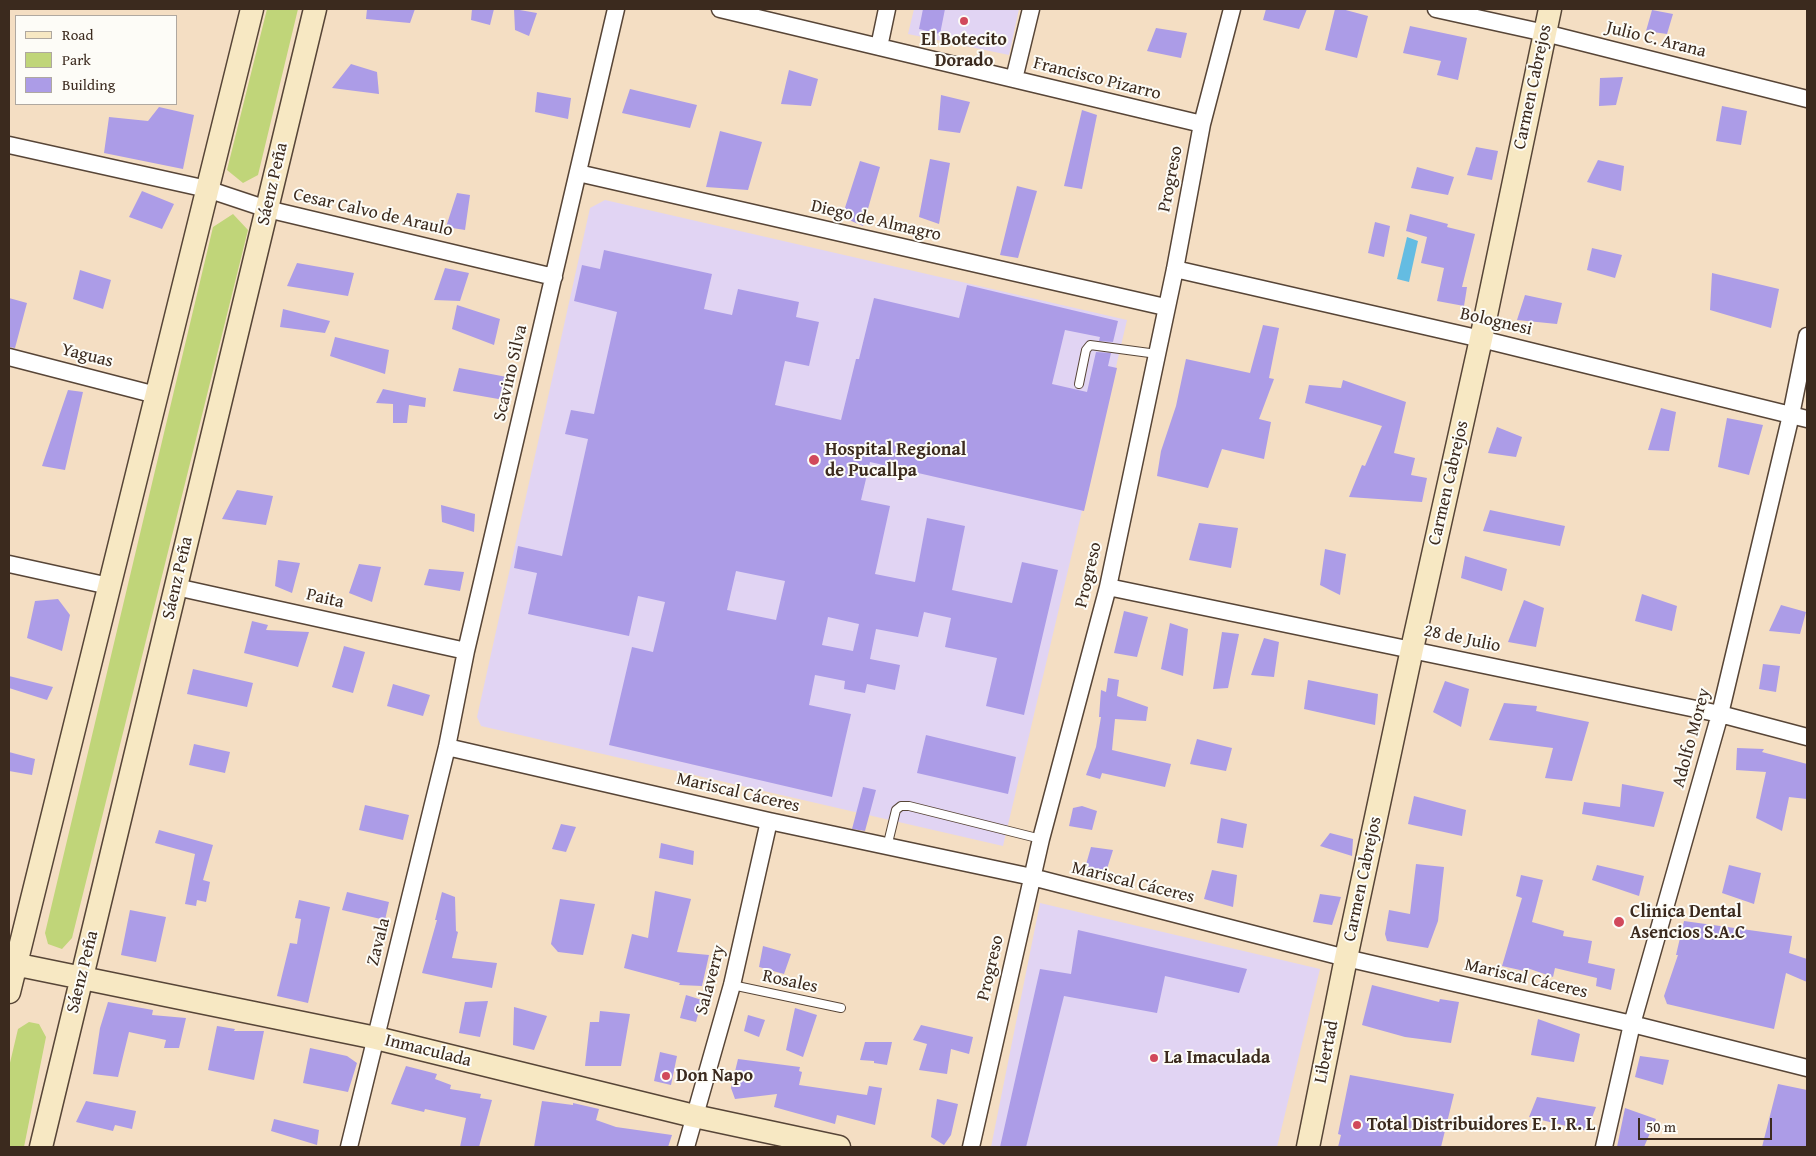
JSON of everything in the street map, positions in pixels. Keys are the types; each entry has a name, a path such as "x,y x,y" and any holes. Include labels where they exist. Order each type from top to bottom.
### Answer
{"main road":[{"path":"9,992 12,964 109,586 252,9"},
{"name":"Sáenz Peña","path":"41,1147 314,9"},
{"name":"Carmen Cabrejos","path":"1346,958 1481,339 1550,9"},
{"name":"Libertad","path":"1308,1147 1346,958"},
{"name":"Inmaculada","path":"12,964 376,1038 808,1144 839,1147"}],"street":[{"name":"Scavino Silva","path":"447,747 466,651 616,9"},
{"name":"Francisco Pizarro","path":"720,9 1202,124"},
{"path":"879,47 887,9"},
{"path":"1014,79 1031,9"},
{"name":"Progreso","path":"971,1147 1041,838 1108,587 1157,354 1202,124 1232,9"},
{"name":"Julio C. Arana","path":"1436,9 1545,33 1807,99"},
{"name":"Cesar Calvo de Araulo","path":"9,145 207,189 267,208 554,277"},
{"name":"Diego de Almagro","path":"578,173 1165,307"},
{"name":"Bolognesi","path":"1174,269 1481,339 1807,419"},
{"name":"Adolfo Morey","path":"1604,1147 1632,1024 1720,714 1791,415 1807,336"},
{"name":"Yaguas","path":"9,357 156,395"},
{"path":"9,564 109,586"},
{"name":"Paita","path":"176,586 466,651"},
{"name":"28 de Julio","path":"1108,587 1720,714 1807,737"},
{"name":"Mariscal Cáceres","path":"447,747 769,821 1032,878 1346,958 1632,1024 1807,1068"},
{"name":"Zavala","path":"349,1147 447,747"},
{"name":"Salaverry","path":"686,1147 732,985 769,821"}],"lane":[{"path":"1079,384 1086,350 1090,345 1157,354"},
{"path":"887,847 896,810 902,806 909,806 1041,838"},
{"name":"Rosales","path":"732,985 841,1008"}],"shaded area":[{"name":"El Botecito Dorado","path":"914,9 1019,9 1009,55 908,34"},
{"name":"Hospital Regional de Pucallpa","path":"605,200 1127,320 1003,846 481,726 477,717 590,208"},
{"name":"La Imaculada","path":"1040,903 1320,969 1277,1147 991,1147"}],"green space":[{"path":"267,9 298,9 258,175 243,183 227,170"},
{"path":"233,214 248,230 72,938 62,949 48,944 45,933 213,227"},
{"path":"29,1022 39,1024 46,1037 24,1147 9,1147 9,1067 18,1029"}],"water":[{"path":"1407,237 1418,241 1409,282 1397,279"}],"building":[{"path":"367,9 415,9 410,23 366,19"},
{"path":"472,9 494,9 490,25 471,20"},
{"path":"514,9 537,13 529,36 515,30"},
{"path":"923,9 945,9 940,34 919,29"},
{"path":"1266,9 1307,9 1299,29 1263,20"},
{"path":"1335,9 1368,16 1357,58 1325,50"},
{"path":"1652,10 1673,14 1667,34 1646,31"},
{"path":"1410,26 1467,38 1458,80 1437,75 1441,61 1403,53"},
{"path":"1156,28 1187,33 1181,58 1147,51"},
{"path":"351,64 377,72 379,94 332,88"},
{"path":"789,70 818,79 811,106 781,104"},
{"path":"1623,77 1616,105 1599,106 1600,78"},
{"path":"630,89 697,105 690,128 622,113"},
{"path":"537,92 571,98 568,119 535,112"},
{"path":"941,95 970,102 960,133 938,130"},
{"path":"1722,106 1747,111 1741,145 1716,141"},
{"path":"159,107 194,115 183,169 104,153 109,117 148,121"},
{"path":"1082,110 1097,115 1082,189 1064,186"},
{"path":"720,131 762,142 748,190 706,187"},
{"path":"1476,147 1498,151 1492,180 1467,175"},
{"path":"930,159 950,163 939,224 919,217"},
{"path":"1598,160 1624,166 1621,191 1587,182"},
{"path":"860,161 880,167 863,226 842,217"},
{"path":"1417,167 1454,177 1448,195 1411,188"},
{"path":"1017,186 1037,191 1018,258 1000,255"},
{"path":"142,191 174,204 162,229 129,217"},
{"path":"457,193 470,195 465,230 446,227"},
{"path":"1410,214 1448,224 1447,227 1475,234 1462,287 1467,287 1464,306 1437,301 1444,268 1421,263 1427,237 1406,231"},
{"path":"1375,222 1390,226 1384,257 1368,253"},
{"path":"1592,248 1622,255 1615,278 1587,270"},
{"name":"Hospital Regional de Pucallpa","path":"604,250 712,274 704,309 732,315 738,289 799,302 796,317 819,322 809,366 785,361 775,405 841,420 874,298 959,318 967,285 1118,321 1113,342 1099,341 1100,337 1065,330 1052,384 1087,392 1096,352 1111,353 1108,366 1117,368 1084,511 870,462 861,500 890,506 875,574 915,582 927,518 965,526 952,590 1012,603 1022,562 1058,570 1024,715 986,706 997,658 945,647 951,618 924,612 918,637 876,629 870,659 900,665 895,690 867,684 865,693 844,689 845,681 815,675 809,705 851,714 832,797 609,745 632,647 653,652 665,602 638,596 629,636 528,614 537,573 514,568 518,546 562,556 588,439 565,434 571,410 594,414 617,312 574,301 582,265 600,269","holes":["736,571 785,581 776,620 727,610","828,617 859,624 853,651 822,645"]},
{"path":"297,263 354,273 348,296 287,286"},
{"path":"445,268 469,273 460,301 434,300"},
{"path":"80,270 111,280 103,309 73,299"},
{"path":"1712,273 1779,289 1771,328 1710,310"},
{"path":"1525,295 1562,303 1557,324 1517,320"},
{"path":"9,298 27,303 15,348 9,347"},
{"path":"457,305 500,319 494,345 452,329"},
{"path":"283,309 330,321 325,333 280,327"},
{"path":"1263,325 1279,328 1269,378 1274,379 1259,419 1271,422 1264,459 1222,449 1208,488 1157,476 1161,451 1176,406 1186,359 1250,373"},
{"path":"335,337 389,350 385,374 330,356"},
{"path":"459,368 507,377 504,400 453,391"},
{"path":"1343,380 1406,402 1394,453 1415,458 1411,475 1427,478 1422,502 1349,497 1362,465 1365,466 1382,426 1305,403 1309,385 1341,388"},
{"path":"383,389 426,398 425,407 409,405 407,423 393,423 393,404 376,403"},
{"path":"68,390 83,392 65,470 42,466"},
{"path":"1661,408 1676,412 1669,451 1648,450"},
{"path":"1727,418 1763,425 1749,475 1718,467"},
{"path":"1497,427 1522,437 1516,457 1488,453"},
{"path":"237,490 273,496 266,525 222,519"},
{"path":"441,505 475,514 474,532 442,522"},
{"path":"1490,510 1565,526 1560,546 1483,531"},
{"path":"1199,523 1238,528 1231,568 1189,560"},
{"path":"1325,549 1346,554 1340,595 1320,585"},
{"path":"1465,556 1507,569 1502,591 1461,578"},
{"path":"278,560 300,563 292,593 275,586"},
{"path":"359,564 381,567 372,602 349,593"},
{"path":"429,569 464,572 460,591 424,585"},
{"path":"1642,594 1677,606 1672,631 1635,621"},
{"path":"58,599 70,615 62,651 27,638 35,601"},
{"path":"1524,600 1544,608 1536,647 1508,642"},
{"path":"1781,605 1806,612 1800,634 1769,631"},
{"path":"1124,611 1148,617 1137,657 1114,653"},
{"path":"252,621 268,625 266,630 309,632 298,667 244,653"},
{"path":"1170,623 1188,629 1183,676 1161,669"},
{"path":"1222,632 1239,634 1228,688 1213,689"},
{"path":"1264,638 1279,642 1274,677 1251,675"},
{"path":"344,646 365,652 353,693 332,687"},
{"path":"1763,664 1780,666 1776,692 1759,689"},
{"path":"193,669 253,683 247,707 187,694"},
{"path":"9,676 53,687 47,700 9,688"},
{"path":"1108,678 1119,680 1117,696 1148,707 1146,721 1115,719 1112,750 1171,764 1165,787 1102,773 1100,779 1086,775 1096,747 1101,717 1099,717 1101,690 1106,692"},
{"path":"1308,680 1378,694 1375,725 1304,709"},
{"path":"1445,681 1469,689 1461,727 1433,712"},
{"path":"393,684 430,695 423,716 387,706"},
{"path":"1504,703 1537,706 1536,711 1589,722 1572,781 1545,778 1553,748 1489,740"},
{"path":"926,735 1016,757 1008,794 917,773"},
{"path":"1197,739 1232,748 1226,771 1190,764"},
{"path":"194,744 230,752 225,773 189,765"},
{"path":"1737,748 1764,749 1762,752 1807,764 1807,799 1789,797 1782,831 1756,818 1766,772 1736,770"},
{"path":"9,752 35,759 32,775 9,771"},
{"path":"1622,784 1664,792 1654,827 1582,814 1584,802 1620,807"},
{"path":"863,787 876,790 865,831 852,829"},
{"path":"1414,796 1466,810 1462,836 1408,824"},
{"path":"365,805 409,815 403,840 359,830"},
{"path":"1082,806 1097,811 1092,830 1069,826 1073,808"},
{"path":"1221,818 1247,824 1243,848 1217,843"},
{"path":"561,824 576,827 566,852 552,849"},
{"path":"159,830 213,845 203,880 210,882 206,902 197,900 196,906 185,904 195,854 155,843"},
{"path":"1330,833 1353,839 1352,856 1320,846"},
{"path":"661,843 694,851 693,865 659,858"},
{"path":"1091,847 1113,850 1106,872 1085,868"},
{"path":"1416,864 1444,867 1438,921 1428,948 1387,941 1385,934 1389,910 1410,914"},
{"path":"1597,865 1644,876 1639,896 1592,880"},
{"path":"1729,865 1761,873 1754,904 1722,893"},
{"path":"1212,870 1237,875 1233,907 1204,899"},
{"path":"1521,875 1543,880 1532,922 1564,931 1563,936 1592,941 1588,963 1615,969 1611,990 1596,986 1597,978 1555,968 1553,977 1530,969 1529,972 1502,966 1522,898 1516,896"},
{"path":"655,891 691,899 677,952 709,955 702,986 679,985 680,983 624,968 632,934 648,938"},
{"path":"347,892 389,902 385,920 342,910"},
{"path":"442,892 455,897 456,931 458,932 452,958 497,963 492,988 422,973 437,920 435,920"},
{"path":"1320,894 1341,897 1332,925 1313,922"},
{"path":"560,899 595,904 583,955 558,952 551,944"},
{"path":"299,900 330,907 308,1003 277,996 290,943 297,944 301,919 295,918"},
{"path":"130,910 166,917 156,962 121,955"},
{"path":"1684,921 1792,936 1789,953 1807,959 1807,982 1786,973 1774,1029 1667,1004 1664,996 1678,955 1676,955"},
{"path":"1078,930 1247,969 1239,993 1165,976 1157,1013 1064,996 1026,1147 1000,1147 1040,969 1071,974"},
{"path":"763,946 791,954 784,974 759,967"},
{"path":"1372,985 1439,1002 1440,999 1459,1002 1451,1043 1405,1037 1362,1025"},
{"path":"686,995 702,1000 696,1022 680,1018"},
{"path":"488,1001 480,1037 459,1033 465,1002"},
{"path":"108,1002 153,1010 152,1015 186,1018 179,1048 164,1048 166,1040 129,1032 118,1077 93,1074 100,1028"},
{"path":"514,1007 547,1016 534,1050 513,1045"},
{"path":"795,1008 817,1015 803,1057 786,1050"},
{"path":"600,1011 630,1014 621,1066 585,1066 590,1022 599,1022"},
{"path":"748,1015 765,1020 759,1037 744,1031"},
{"path":"1538,1019 1580,1034 1574,1062 1531,1055"},
{"path":"921,1025 973,1037 969,1054 951,1049 947,1074 919,1070 927,1044 913,1040"},
{"path":"217,1026 235,1029 234,1031 264,1031 254,1080 208,1070"},
{"path":"865,1042 892,1042 887,1065 874,1063 874,1061 860,1060"},
{"path":"310,1048 347,1056 357,1063 348,1092 303,1083"},
{"path":"660,1052 677,1056 671,1085 654,1081"},
{"path":"1640,1056 1669,1060 1663,1085 1635,1077"},
{"path":"738,1059 800,1067 799,1071 802,1072 799,1085 867,1095 869,1086 882,1088 875,1125 837,1115 835,1124 774,1107 777,1094 735,1099 731,1088"},
{"path":"406,1066 437,1074 435,1079 451,1085 450,1089 481,1094 480,1098 492,1100 479,1147 460,1147 466,1118 425,1109 424,1112 391,1104"},
{"path":"1350,1075 1454,1094 1441,1147 1338,1147 1341,1135 1338,1134"},
{"path":"1778,1084 1807,1090 1807,1147 1762,1147"},
{"path":"1537,1097 1596,1107 1587,1131 1529,1117"},
{"path":"937,1099 958,1104 951,1135 944,1145 931,1137"},
{"path":"86,1101 136,1111 132,1129 115,1125 113,1131 76,1122"},
{"path":"542,1101 573,1105 573,1103 599,1109 596,1120 616,1127 672,1135 668,1147 534,1147"},
{"path":"1625,1108 1656,1119 1644,1147 1617,1147"},
{"path":"274,1119 319,1130 317,1145 271,1131"}],"place":[{"name":"El Botecito Dorado","path":"964,21"},
{"name":"Hospital Regional de Pucallpa","path":"814,460"},
{"name":"Clinica Dental Asencios S.A.C","path":"1619,922"},
{"name":"La Imaculada","path":"1154,1058"},
{"name":"Don Napo","path":"666,1076"},
{"name":"Total Distribuidores E. I. R. L","path":"1357,1125"}]}
